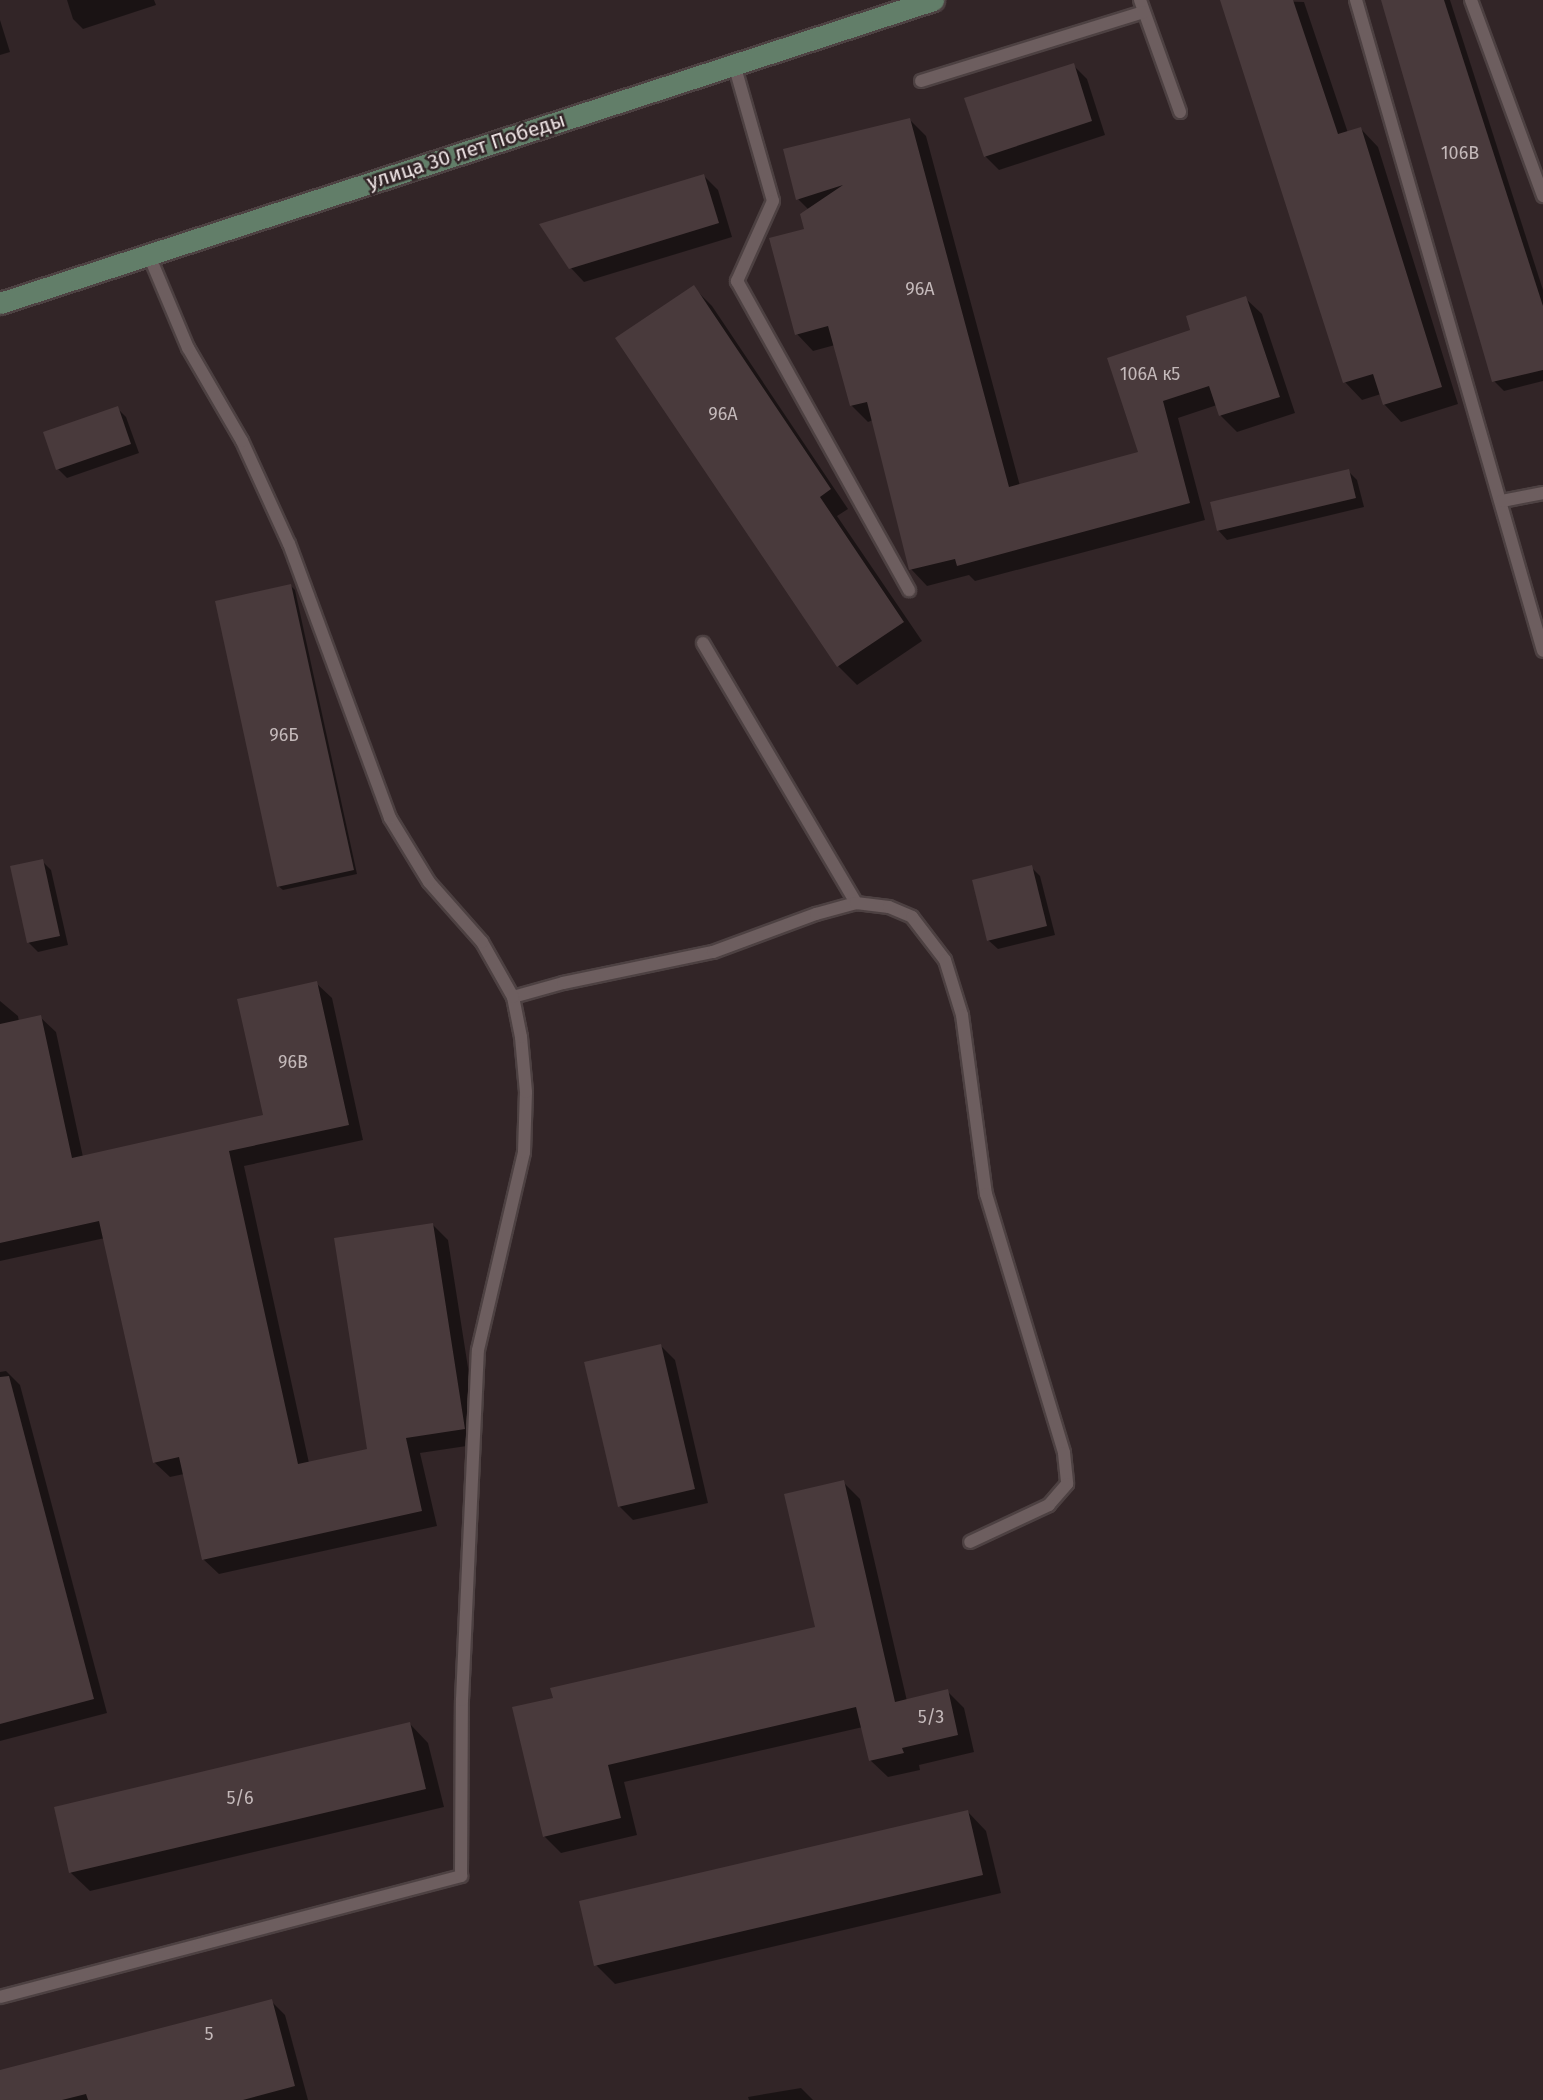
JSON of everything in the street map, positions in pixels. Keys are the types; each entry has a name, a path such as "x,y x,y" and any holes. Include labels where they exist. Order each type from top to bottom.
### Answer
{"main road":[{"name":"улица 30 лет Победы","path":"0,303 933,0"}],"lane":[{"path":"1356,0 1543,651"},
{"path":"1471,0 1543,196"},
{"path":"920,81 1142,6 1180,112"},
{"path":"734,64 773,201 737,281 909,590"},
{"path":"0,1997 461,1876 462,1700 478,1350 524,1152 526,1092 521,1037 513,997 482,942 429,882 390,818 289,544 242,440 188,348 149,254"},
{"path":"1502,501 1543,493"},
{"path":"703,643 856,903"},
{"path":"513,997 563,983 713,952 816,914 856,903 889,907 912,917 945,960 962,1015 986,1194 1064,1452 1067,1484 1049,1505 970,1542"}],"building":[{"path":"1220,0 1293,0 1338,134 1361,127 1442,387 1383,405 1373,374 1343,383"},
{"path":"1381,0 1444,0 1543,306 1543,370 1492,382"},
{"path":"1074,63 1092,121 984,157 964,98"},
{"path":"910,118 1009,487 1138,452 1107,358 1190,330 1186,316 1246,296 1280,397 1219,416 1209,386 1163,401 1190,503 957,566 955,559 909,570 867,402 850,406 828,326 795,335 769,238 804,229 800,214 843,185 796,200 783,149"},
{"path":"704,174 719,223 569,269 539,224"},
{"path":"694,285 831,489 820,497 904,622 837,667 615,338"},
{"path":"118,406 131,444 56,470 43,432"},
{"path":"1349,469 1356,498 1217,531 1210,502"},
{"path":"291,584 354,870 277,887 215,601"},
{"path":"43,859 60,936 27,943 10,866"},
{"path":"1032,865 1047,926 987,941 972,880"},
{"path":"317,981 349,1125 229,1151 298,1464 367,1449 334,1238 433,1223 465,1429 406,1438 422,1511 202,1560 179,1457 153,1463 99,1221 0,1243 0,1024 41,1015 72,1158 263,1115 237,999"},
{"path":"661,1344 695,1489 618,1507 584,1362"},
{"path":"9,1376 94,1699 0,1724 0,1377"},
{"path":"844,1480 895,1702 948,1689 958,1735 902,1748 904,1753 869,1761 856,1707 608,1765 621,1818 543,1837 512,1707 553,1698 550,1688 815,1627 784,1494"},
{"path":"410,1722 426,1789 69,1873 54,1807"},
{"path":"968,1810 983,1875 594,1966 579,1901"},
{"path":"272,1999 295,2086 243,2100 88,2100 86,2094 62,2100 0,2100 0,2070"}]}
